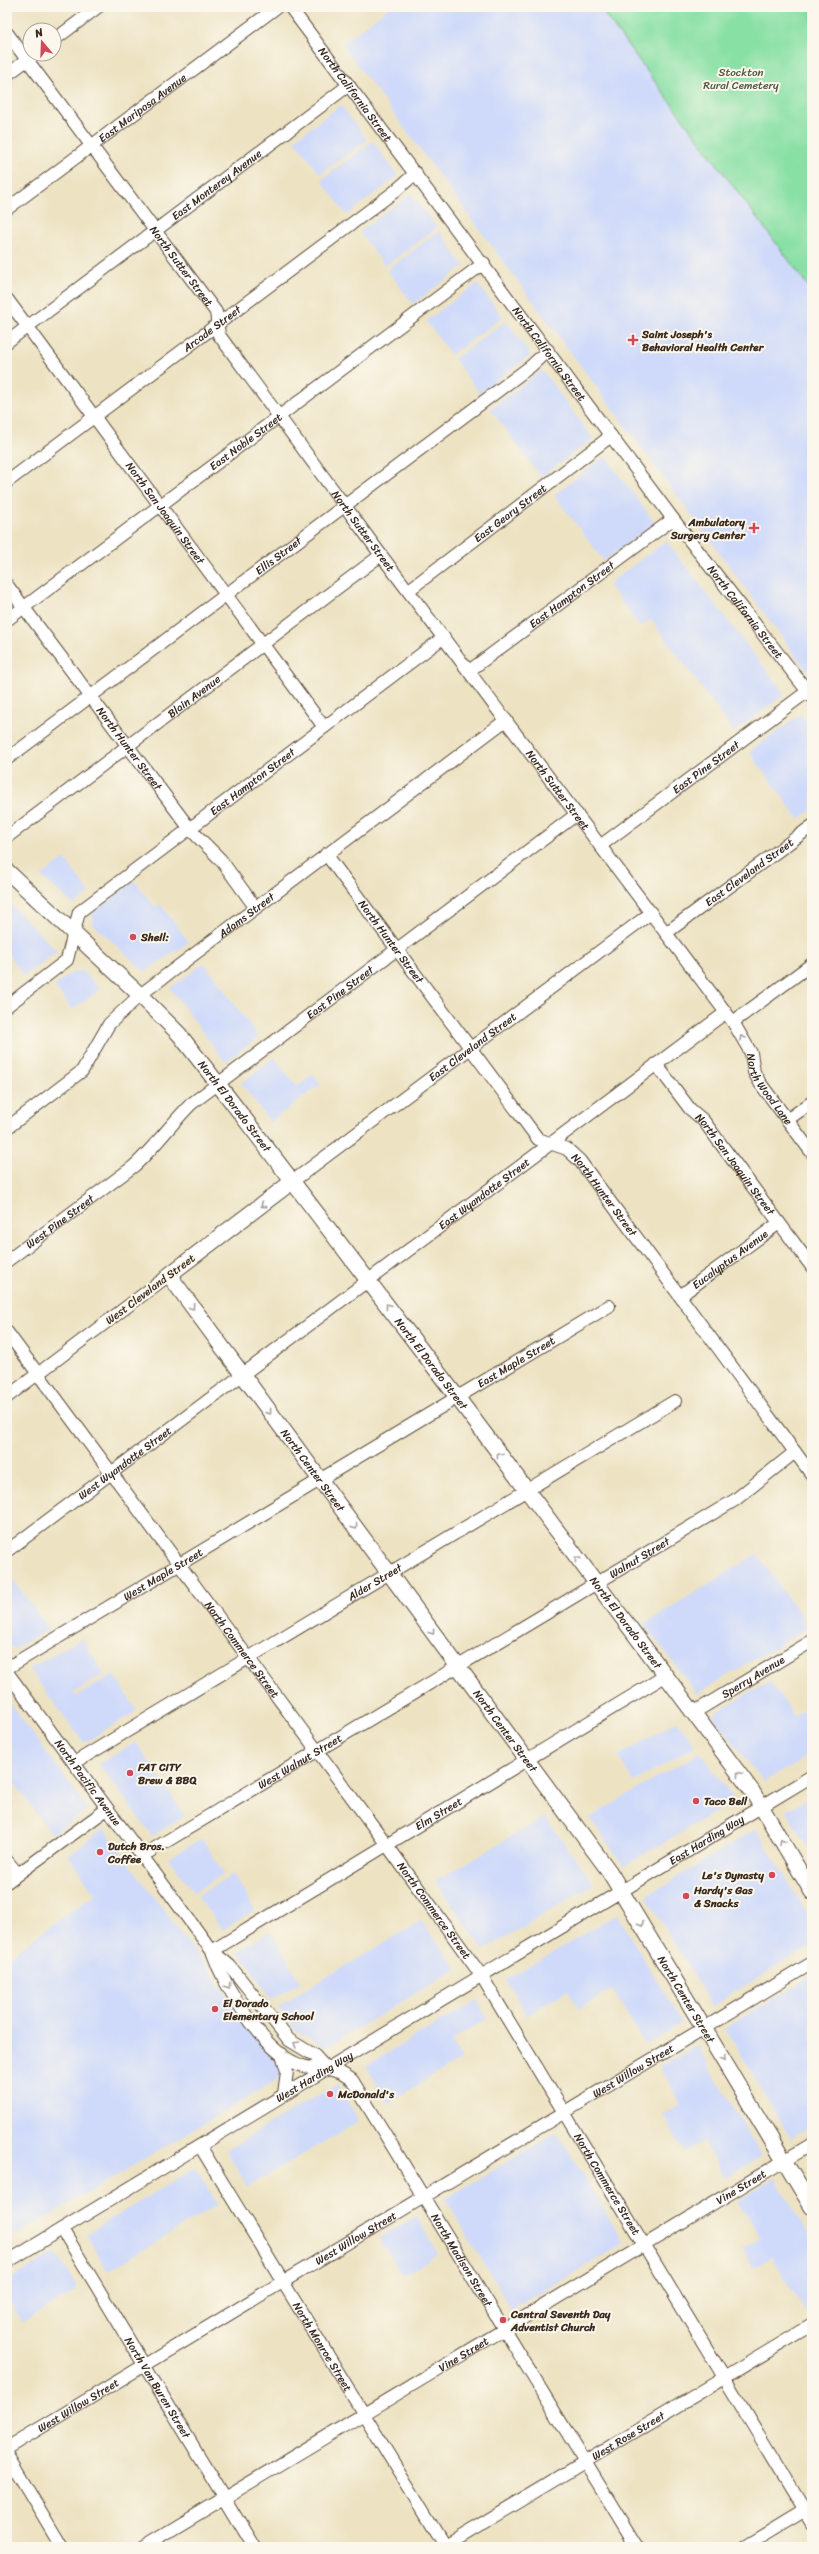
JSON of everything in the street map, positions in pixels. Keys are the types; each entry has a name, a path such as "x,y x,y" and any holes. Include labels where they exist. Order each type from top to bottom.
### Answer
{"main road":[{"name":"North El Dorado Street","path":"7,871 140,995 179,1034 368,1279 693,1713 761,1806 812,1892"},
{"name":"West Cleveland Street","path":"169,1275 293,1181"},
{"name":"North Center Street","path":"169,1275 621,1890 812,2207"}],"street":[{"path":"62,34 98,7"},
{"name":"East Mariposa Avenue","path":"7,209 277,7"},
{"name":"North California Street","path":"290,7 484,263 673,519 811,692"},
{"name":"North Sutter Street","path":"7,33 22,48"},
{"path":"7,75 24,62"},
{"name":"North Sutter Street","path":"34,62 92,146 216,312 219,335 381,555 409,590 729,1017"},
{"name":"East Monterey Avenue","path":"7,342 348,85"},
{"name":"Arcade Street","path":"7,482 416,173"},
{"name":"East Noble Street","path":"7,620 484,263"},
{"name":"North San Joaquin Street","path":"7,299 324,727"},
{"name":"Ellis Street","path":"7,759 346,506 531,366 548,350"},
{"name":"East Geary Street","path":"409,590 611,436"},
{"name":"East Hampton Street","path":"470,671 673,519"},
{"name":"Blain Avenue","path":"7,837 381,555"},
{"name":"North Hunter Street","path":"7,585 126,746 190,829 221,860 255,907"},
{"name":"East Hampton Street","path":"7,1006 67,960 79,912 444,637"},
{"name":"East Pine Street","path":"600,846 811,692"},
{"name":"Adams Street","path":"7,1128 82,1071 109,1024 140,995 255,907 506,720"},
{"name":"East Pine Street","path":"114,1182 153,1149 174,1121 191,1104 397,951 577,814"},
{"name":"East Cleveland Street","path":"666,933 812,826"},
{"name":"North Hunter Street","path":"326,854 538,1139 570,1150 580,1161 812,1475"},
{"name":"East Cleveland Street","path":"293,1181 651,913"},
{"name":"East Wyandotte Street","path":"242,1375 368,1279 552,1144 656,1064 812,964"},
{"name":"North Wood Lane","path":"729,1017 751,1053 754,1072 760,1084 812,1153"},
{"name":"North San Joaquin Street","path":"656,1064 690,1109 703,1120 812,1267"},
{"path":"787,1120 812,1102"},
{"name":"West Pine Street","path":"7,1261 114,1182"},
{"name":"Eucalyptus Avenue","path":"680,1296 779,1222"},
{"name":"West Cleveland Street","path":"7,1397 169,1275"},
{"name":"East Maple Street","path":"319,1479 609,1306"},
{"name":"North Commerce Street","path":"7,1332 318,1751 481,1975 724,2378 808,2508 812,2522"},
{"name":"West Wyandotte Street","path":"7,1551 242,1375"},
{"name":"Alder Street","path":"74,1763 675,1401"},
{"name":"Walnut Street","path":"458,1668 735,1500 795,1452"},
{"name":"West Maple Street","path":"7,1668 319,1479"},
{"name":"Sperry Avenue","path":"693,1713 812,1641"},
{"name":"West Walnut Street","path":"142,1856 458,1668"},
{"name":"North Pacific Avenue","path":"7,1672 212,1951 230,1966 289,2040 314,2055 326,2068"},
{"name":"Elm Street","path":"212,1951 665,1676"},
{"name":"East Harding Way","path":"621,1890 812,1776"},
{"path":"7,1882 107,1809"},
{"path":"7,1861 18,1874"},
{"name":"West Harding Way","path":"7,2262 621,1890"},
{"name":"North Pacific Avenue","path":"212,1951 219,1973 253,2024 275,2049 300,2066 326,2068"},
{"name":"West Willow Street","path":"7,2448 812,1963"},
{"path":"282,2054 287,2071 284,2094"},
{"name":"North Madison Street","path":"326,2068 340,2071 352,2080 636,2547"},
{"name":"Vine Street","path":"143,2547 812,2144"},
{"name":"North Monroe Street","path":"200,2146 444,2547"},
{"name":"North Van Buren Street","path":"62,2228 254,2547"},
{"name":"West Rose Street","path":"444,2547 812,2325"},
{"path":"7,2455 62,2547"},
{"path":"744,2547 808,2508"}],"shaded area":[{"path":"389,7 599,7 812,291 812,670 807,671 342,44"},
{"path":"341,105 367,140 320,174 294,140"},
{"path":"373,141 398,176 347,215 321,180"},
{"path":"411,194 437,228 385,266 359,232"},
{"path":"439,231 464,266 413,304 387,270"},
{"path":"477,283 503,317 451,355 426,321"},
{"path":"506,321 531,355 479,393 454,359"},
{"path":"542,370 593,439 541,477 490,409"},
{"path":"605,456 655,523 604,561 554,495"},
{"path":"666,541 785,694 734,732 651,619 640,627 608,584"},
{"path":"801,714 812,729 812,810 799,819 749,752"},
{"path":"65,859 90,893 74,905 41,876"},
{"path":"135,881 155,907 160,904 189,942 145,972 92,923 93,913"},
{"path":"7,901 57,951 24,976 7,953"},
{"path":"204,963 259,1037 225,1062 170,988"},
{"path":"82,971 101,989 72,1010 54,986 73,972"},
{"path":"274,1057 297,1087 313,1074 321,1084 270,1122 241,1083"},
{"path":"757,1554 809,1627 697,1694 644,1624"},
{"path":"7,1571 48,1629 14,1649 7,1643"},
{"path":"82,1638 104,1674 73,1693 75,1697 114,1674 137,1711 84,1743 29,1669"},
{"path":"769,1681 794,1716 812,1705 812,1754 764,1782 712,1715"},
{"path":"7,1699 88,1809 52,1835 7,1773"},
{"path":"677,1721 695,1746 634,1782 618,1756"},
{"path":"136,1742 185,1816 152,1836 99,1764"},
{"path":"700,1752 735,1800 624,1866 589,1818"},
{"path":"812,1796 812,1855 786,1811"},
{"path":"545,1817 594,1884 484,1950 435,1881"},
{"path":"104,1829 280,2067 280,2078 7,2241 7,1958 95,1894 68,1855"},
{"path":"756,1829 812,1921 812,1945 712,2006 646,1896"},
{"path":"202,1838 224,1874 194,1892 168,1858"},
{"path":"233,1874 255,1910 223,1930 197,1896"},
{"path":"617,1914 682,2023 646,2045 612,1990 579,2009 568,1991 527,2015 506,1980"},
{"path":"421,1921 457,1969 326,2047 294,2029 278,2006"},
{"path":"270,1931 301,1982 272,1999 238,1951"},
{"path":"812,1975 812,2126 791,2139 725,2028"},
{"path":"477,2000 488,2019 451,2040 462,2059 388,2103 366,2066"},
{"path":"696,2045 762,2156 725,2178 703,2141 685,2152 662,2115 681,2104 659,2067"},
{"path":"337,2084 359,2121 248,2187 226,2150"},
{"path":"557,2132 624,2243 512,2310 445,2199"},
{"path":"196,2168 218,2205 108,2271 86,2234"},
{"path":"775,2178 812,2239 812,2307 805,2312 772,2257 753,2268 742,2249 761,2238 738,2201"},
{"path":"416,2216 438,2254 402,2276 379,2238"},
{"path":"56,2252 78,2289 22,2322 12,2304 7,2307 7,2281"}],"green space":[{"name":"Stockton Rural Cemetery","path":"599,7 812,7 812,291"}],"place":[{"name":"Saint Joseph's Behavioral Health Center","path":"633,340"},
{"name":"Ambulatory Surgery Center","path":"754,528"},
{"name":"Shell:","path":"133,937"},
{"name":"FAT CITY Brew & BBQ","path":"130,1773"},
{"name":"Taco Bell","path":"696,1801"},
{"name":"Dutch Bros. Coffee","path":"100,1852"},
{"name":"Le's Dynasty","path":"772,1875"},
{"name":"Hardy's Gas & Snacks","path":"686,1896"},
{"name":"El Dorado Elementary School","path":"215,2009"},
{"name":"McDonald's","path":"330,2094"},
{"name":"Central Seventh Day Adventist Church","path":"503,2320"}]}
